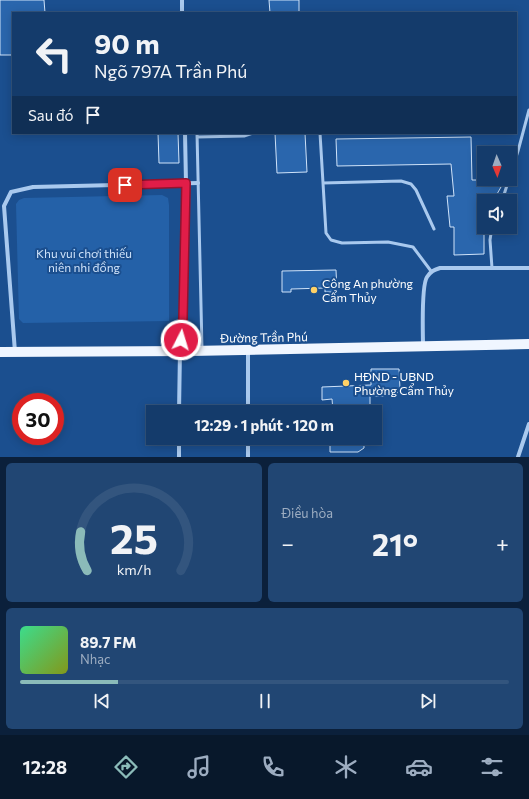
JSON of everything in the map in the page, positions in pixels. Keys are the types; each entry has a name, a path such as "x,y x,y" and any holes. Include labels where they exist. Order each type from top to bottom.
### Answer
{"main road":[{"name":"Đường Trần Phú","path":"0,352 202,351 529,344"}],"street":[{"path":"182,0 182,12"},
{"path":"179,405 186,183 185,134"},
{"path":"15,352 4,206 11,192 34,187 198,183"},
{"path":"423,346 424,289 426,278 431,271 440,268 529,268"},
{"path":"248,350 248,405"},
{"path":"518,457 529,424"},
{"path":"179,445 179,457"},
{"path":"248,445 248,457"}],"lane":[{"path":"517,154 529,110"},
{"path":"202,351 197,135 244,136 250,134"},
{"path":"320,134 326,233 331,240 342,243 388,242 413,247 431,271"},
{"path":"323,183 401,181 411,184 416,190 434,230"},
{"path":"491,234 492,268"}],"green space":[{"name":"Khu vui chơi thiếu niên nhi đồng","path":"162,195 168,198 169,205 169,321 23,323 19,319 16,204 19,200 24,198"}],"building":[{"path":"0,0 44,0 45,12 12,12 12,55 0,55"},
{"path":"269,0 299,0 299,12 270,12"},
{"path":"158,134 178,134 179,163 159,163"},
{"path":"275,134 305,134 307,172 277,173"},
{"path":"471,137 472,180 477,180 477,186 502,186 497,194 477,194 477,234 484,234 484,254 454,255 454,227 450,227 447,196 454,196 451,164 337,166 336,139"},
{"path":"336,270 337,292 325,292 325,288 291,289 291,292 282,292 282,271"},
{"path":"371,369 399,369 400,389 395,396 370,396 370,405 332,405 332,399 322,400 322,387 371,385"},
{"path":"330,445 364,445 364,448 358,452 330,452"}],"place":[{"name":"Công An phường Cẩm Thủy","path":"314,290"},
{"name":"HĐND - UBND Phường Cẩm Thủy","path":"346,383"}],"route":[{"path":"125,185 186,183 183,318 181,340"}]}
